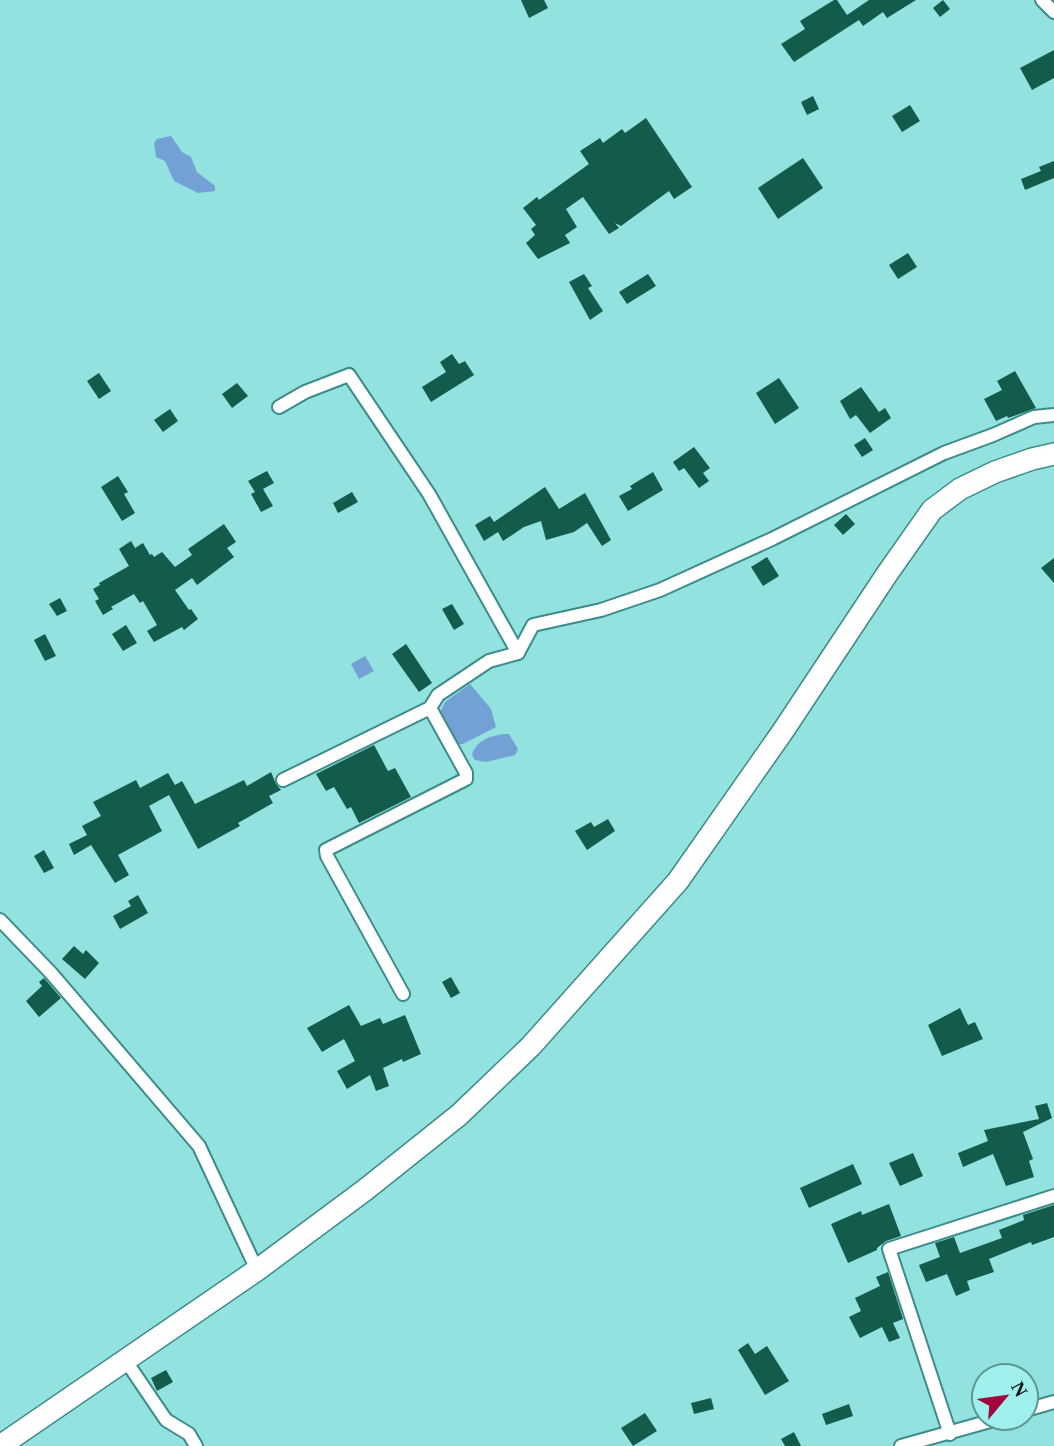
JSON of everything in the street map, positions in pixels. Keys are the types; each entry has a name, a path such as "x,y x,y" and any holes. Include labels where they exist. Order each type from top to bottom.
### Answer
{"main road":[{"path":"0,1446 257,1270 365,1190 459,1115 531,1046 668,891 783,731 932,510 960,489 995,472 1032,458 1054,454"}],"street":[{"path":"1042,0 1054,12"},
{"path":"279,407 305,392 348,375 429,494 518,653"},
{"path":"283,780 430,708 438,695 489,661 518,653 533,625 601,610 660,590 944,453 1034,417 1054,415"},
{"path":"403,994 326,850 466,779 466,773 430,708"},
{"path":"0,920 51,973 199,1146 257,1270"},
{"path":"950,1434 889,1249 1054,1196"},
{"path":"126,1361 166,1420 189,1434 196,1446"},
{"path":"901,1446 970,1428"}],"water":[{"path":"171,136 182,152 191,157 197,172 215,186 215,191 198,193 174,181 165,161 156,157 154,143 157,139"},
{"path":"365,656 374,671 359,679 351,664"},
{"path":"470,684 491,709 496,727 458,744 439,714 445,702"},
{"path":"509,734 518,749 515,755 486,762 475,760 472,755 480,742"}],"building":[{"path":"521,0 544,0 548,8 529,18"},
{"path":"837,0 847,15 869,0 916,0 887,18 883,12 863,26 859,20 794,62 781,44 805,29 800,21"},
{"path":"943,0 950,9 940,17 933,8"},
{"path":"1054,50 1054,78 1032,90 1020,68"},
{"path":"813,96 819,109 807,115 801,102"},
{"path":"910,105 920,121 902,132 892,116"},
{"path":"646,118 692,187 674,199 669,191 621,226 615,223 619,228 609,234 583,197 566,209 577,227 565,235 570,243 538,259 526,243 535,235 531,229 536,225 523,208 537,197 539,200 589,164 580,151 600,138 603,143 622,129 625,133"},
{"path":"803,158 823,188 778,219 758,188"},
{"path":"1054,161 1054,178 1025,190 1021,179 1041,171 1039,167"},
{"path":"908,253 917,267 898,279 889,265"},
{"path":"584,274 592,286 588,288 603,311 590,320 569,282"},
{"path":"648,274 656,286 627,304 619,292"},
{"path":"452,354 459,364 465,361 474,375 431,402 422,387 446,372 440,362"},
{"path":"1015,371 1036,408 996,421 984,399 1002,390 997,381"},
{"path":"99,373 111,391 99,399 87,381"},
{"path":"779,378 799,408 775,424 756,393"},
{"path":"237,383 248,396 232,408 222,394"},
{"path":"861,387 879,412 885,408 891,418 870,433 856,415 850,419 840,401"},
{"path":"170,409 178,421 163,432 154,420"},
{"path":"865,438 873,450 862,457 854,445"},
{"path":"694,447 710,468 703,473 709,481 699,488 684,468 679,471 673,462"},
{"path":"267,471 274,483 263,489 273,506 261,512 251,494 255,492 248,481"},
{"path":"653,472 663,490 628,511 619,496"},
{"path":"118,476 128,492 124,494 135,513 122,521 101,487"},
{"path":"545,487 559,509 585,493 611,540 602,546 587,523 574,532 546,540 541,521 524,527 503,541 498,532 484,541 475,525 490,516 494,522"},
{"path":"352,492 358,502 338,513 333,503"},
{"path":"846,514 855,524 843,535 834,525"},
{"path":"224,524 236,542 227,548 234,557 197,585 192,578 175,590 198,619 184,630 182,627 154,642 147,631 157,625 143,601 140,603 134,594 111,607 113,609 103,615 95,601 99,599 93,589 129,566 119,549 131,541 135,548 143,543 150,555 154,557 162,552 175,567 192,555 188,549"},
{"path":"767,557 779,576 763,586 751,567"},
{"path":"1054,558 1054,583 1041,568"},
{"path":"60,598 67,611 57,616 49,604"},
{"path":"452,604 464,624 454,630 442,609"},
{"path":"126,625 137,643 123,651 112,634"},
{"path":"45,634 56,656 45,661 34,640"},
{"path":"406,644 432,683 419,692 392,654"},
{"path":"374,745 388,771 395,768 411,797 359,823 351,807 347,809 334,787 326,791 316,774"},
{"path":"271,772 281,790 269,796 273,803 238,823 240,826 198,849 169,795 149,806 162,831 118,855 129,875 115,883 91,845 74,855 69,844 87,835 82,826 101,816 93,802 136,780 140,788 168,773 175,785 182,781 195,804 244,780 247,786"},
{"path":"608,819 615,831 587,850 575,831 591,822 594,827"},
{"path":"44,850 54,868 44,873 34,856"},
{"path":"138,895 148,913 120,929 113,916 131,906 128,901"},
{"path":"74,946 83,954 86,950 99,963 85,979 62,959"},
{"path":"451,977 460,993 451,998 442,982"},
{"path":"44,978 61,998 39,1017 26,1001 42,986 39,982"},
{"path":"349,1005 361,1026 380,1018 383,1024 405,1015 421,1054 383,1068 389,1086 376,1091 370,1075 347,1089 337,1071 355,1061 344,1039 322,1052 307,1028"},
{"path":"960,1008 968,1025 975,1022 983,1039 942,1056 928,1025"},
{"path":"1047,1103 1052,1118 1023,1132 1033,1159 1029,1161 1034,1177 1006,1186 993,1154 963,1167 958,1153 988,1141 984,1130 1039,1119 1035,1106"},
{"path":"913,1153 923,1176 900,1186 889,1163"},
{"path":"853,1164 862,1184 809,1208 800,1188"},
{"path":"889,1204 901,1236 886,1241 877,1250 848,1263 831,1224 861,1211 862,1215"},
{"path":"1054,1205 1054,1237 1032,1245 1031,1242 989,1259 994,1272 967,1281 970,1290 956,1296 947,1274 926,1282 919,1265 940,1257 935,1243 954,1237 960,1253 1002,1238 999,1230 1024,1220 1023,1215"},
{"path":"888,1272 903,1319 893,1323 900,1338 889,1342 882,1327 860,1338 849,1317 861,1311 855,1298 880,1286 876,1277"},
{"path":"748,1343 755,1354 767,1346 789,1381 765,1395 738,1350"},
{"path":"166,1370 173,1382 157,1391 151,1378"},
{"path":"711,1398 714,1409 694,1414 691,1403"},
{"path":"849,1404 853,1416 826,1425 822,1414"},
{"path":"645,1413 657,1431 633,1446 621,1428"},
{"path":"794,1432 801,1446 785,1446 781,1439"}]}
